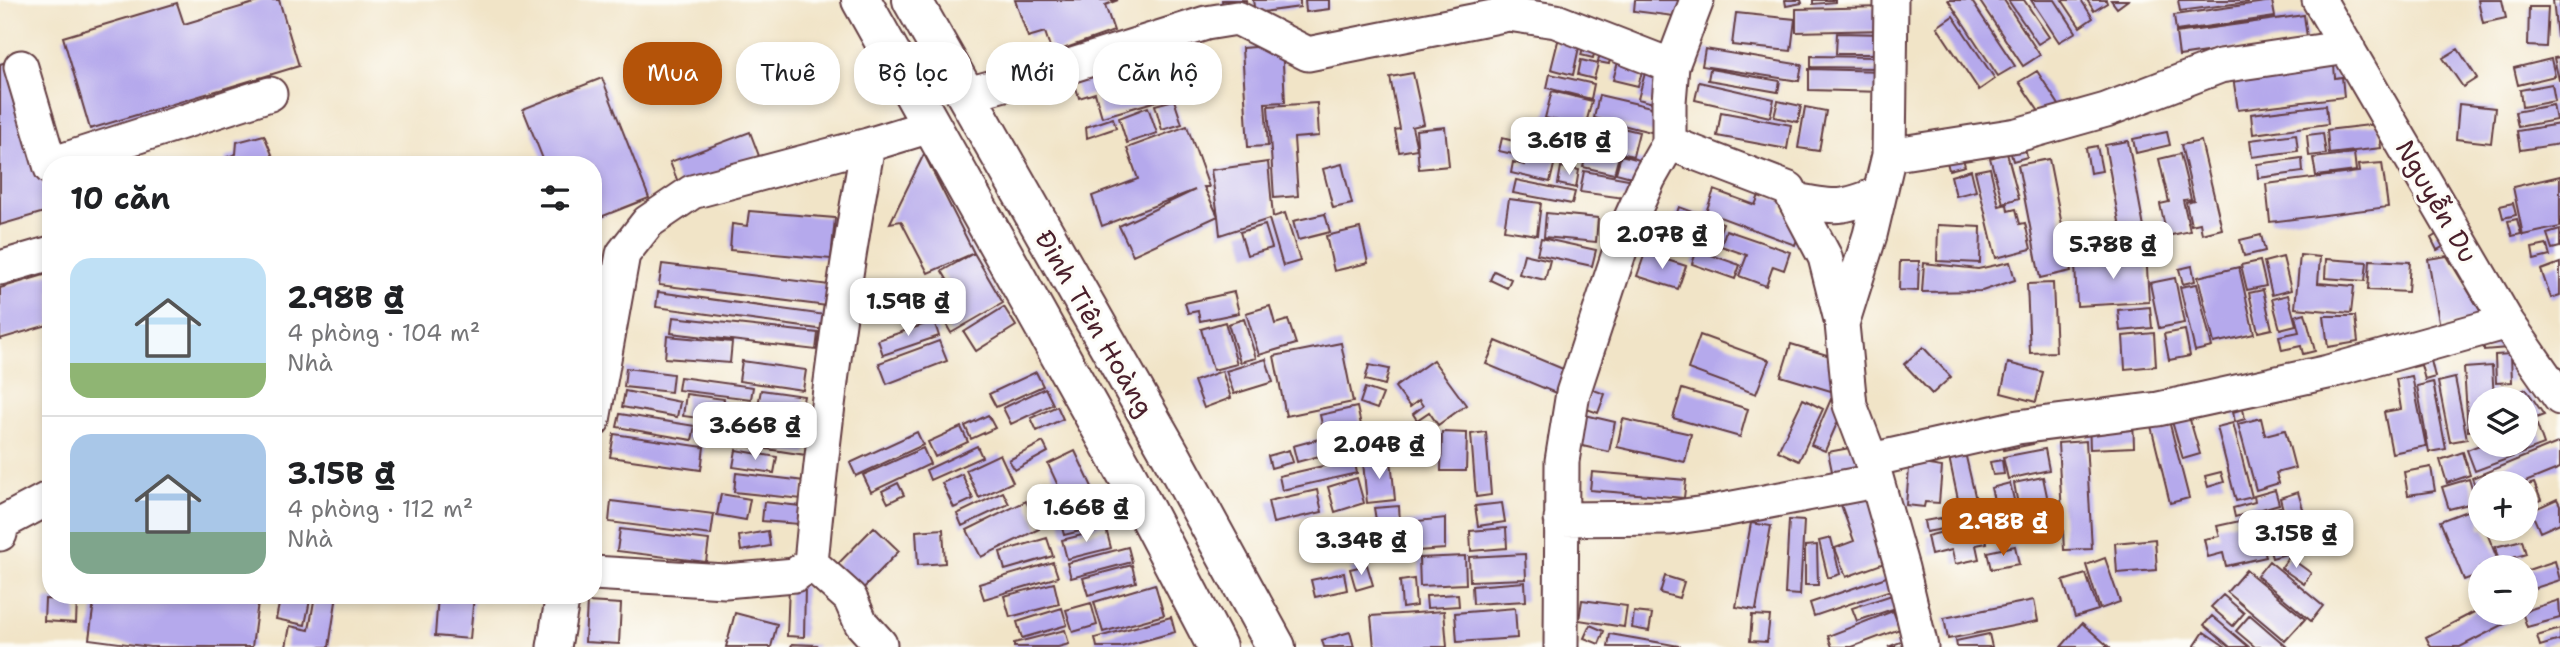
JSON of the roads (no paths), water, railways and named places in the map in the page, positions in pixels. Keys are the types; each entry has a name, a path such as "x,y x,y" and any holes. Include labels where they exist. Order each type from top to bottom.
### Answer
{"highway":[{"name":"Đinh Tiên Hoàng","path":"861,0 1127,475 1217,647"},
{"name":"Đinh Tiên Hoàng","path":"912,0 935,42"},
{"name":"Đinh Tiên Hoàng","path":"970,105 1164,443 1276,647"}],"street":[{"path":"1561,647 1562,461 1573,393 1630,220 1669,143 1668,102 1672,66 1697,0"},
{"path":"1842,324 1870,235 1889,155 1891,0"},
{"name":"Nguyễn Du","path":"2320,0 2507,322 2555,380"},
{"path":"972,93 1060,69 1206,23 1237,18 1308,54 1481,9 1556,21 1672,66"},
{"path":"1889,155 2017,135 2106,110 2220,66 2348,47"},
{"path":"21,67 48,156"},
{"path":"79,156 270,94"},
{"path":"602,368 622,254 649,222 692,192 930,126"},
{"path":"1669,143 1789,189 1825,257 1842,324 1850,405 1873,470 1902,568 1921,647"},
{"path":"602,574 725,581 795,575 811,563 819,477 848,253 868,145"},
{"path":"1795,200 1834,207 1857,203 1880,193"},
{"path":"0,268 42,256"},
{"path":"1561,519 1670,518 1712,512 1873,470 2018,427 2158,409 2328,372 2507,322"},
{"path":"1,526 42,502"},
{"path":"811,563 849,598 861,623 880,644"},
{"path":"554,647 561,604"}]}
